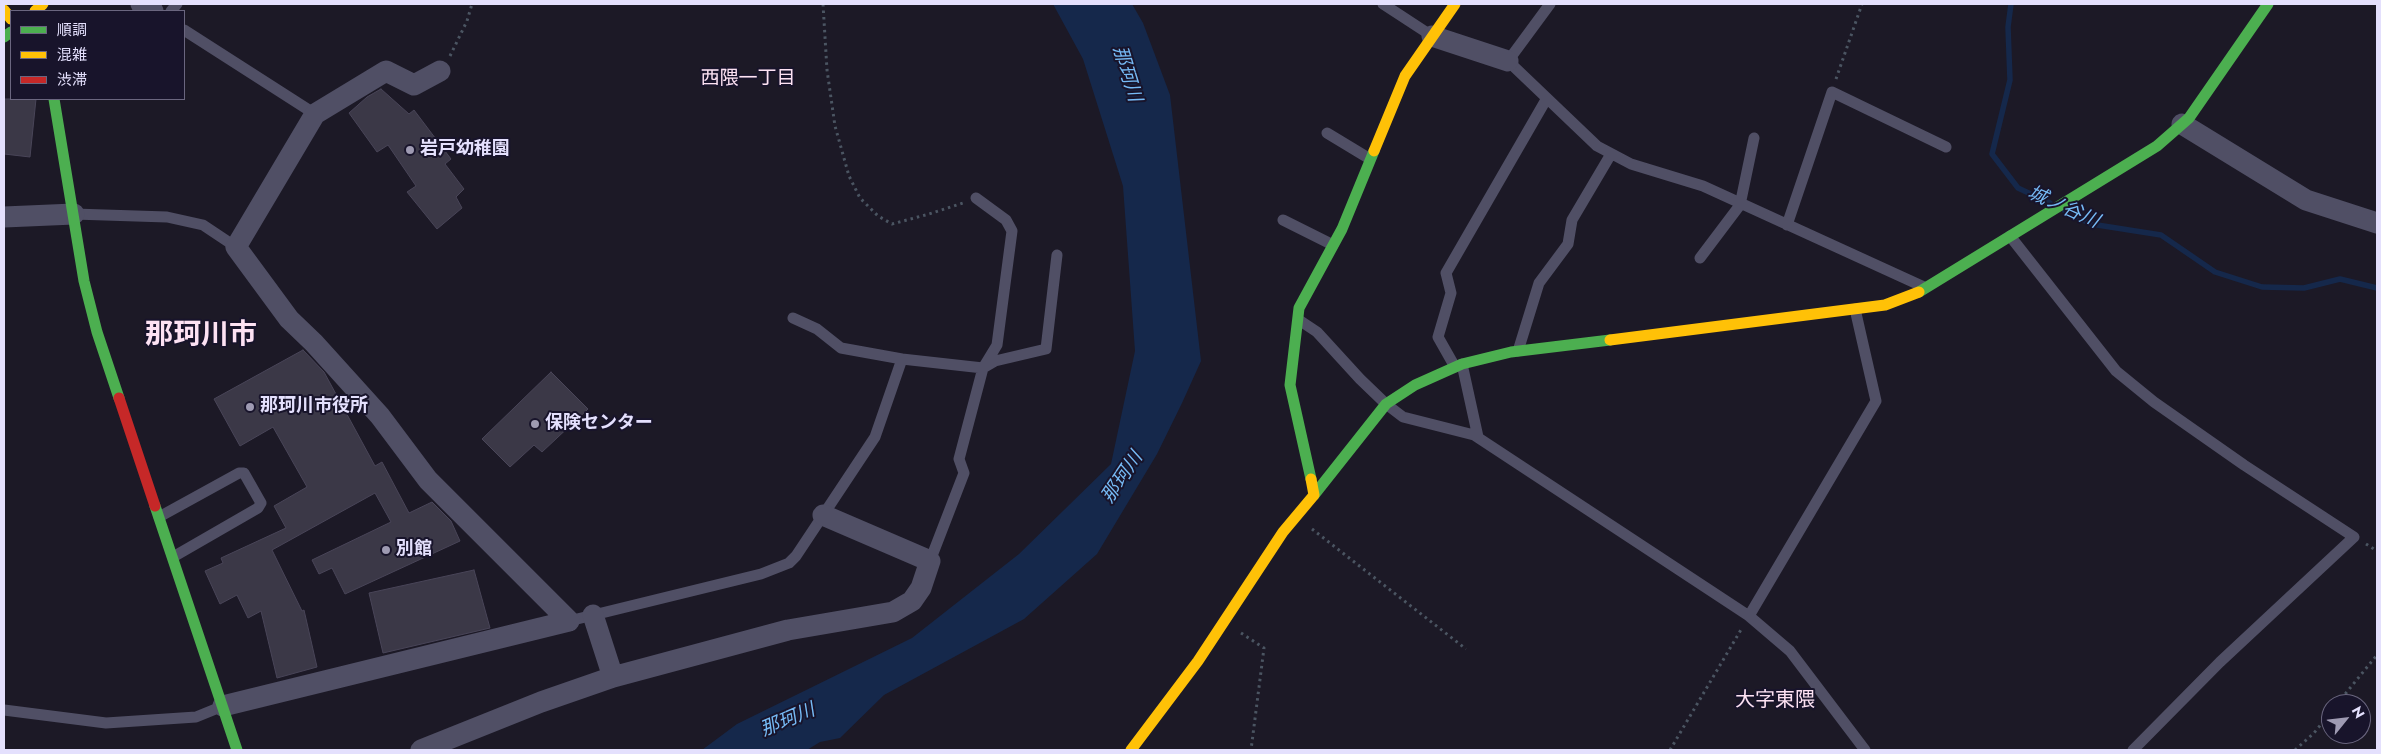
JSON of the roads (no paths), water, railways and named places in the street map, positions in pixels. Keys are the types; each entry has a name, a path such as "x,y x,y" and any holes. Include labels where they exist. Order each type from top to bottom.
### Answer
{"main road":[{"path":"1314,495 1290,384 1299,308 1333,245 1404,76 1454,4"},
{"path":"1131,750 1198,661 1296,517 1386,404 1415,385 1458,365 1517,351 1885,305 1912,296 2157,146 2182,124 2212,87 2268,4"},
{"path":"54,100 84,281 97,332 237,750"}],"street":[{"path":"1432,36 1508,60"},
{"path":"440,71 414,85 386,71 315,114 236,247 289,319 314,343 380,416 428,480 569,621"},
{"path":"2182,124 2306,200 2377,222"},
{"path":"4,217 74,214"},
{"path":"421,750 541,702 613,677 788,630 893,612 912,601 921,588 930,561 824,515"},
{"path":"593,615 613,677"},
{"path":"223,706 569,621"}],"lane":[{"path":"1550,4 1508,60 1597,146 1630,164 1704,186 1740,205 1927,288"},
{"path":"1389,5 1432,36"},
{"path":"185,31 315,114"},
{"path":"1787,225 1832,92 1946,147"},
{"path":"1478,437 1458,365 1438,337 1450,293 1446,273 1547,98"},
{"path":"1327,133 1370,160"},
{"path":"1700,258 1740,205 1754,138"},
{"path":"1517,351 1539,282 1568,244 1572,220 1611,154"},
{"path":"930,561 964,473 959,459 982,368 997,345 1012,231 1006,220 976,198"},
{"path":"74,214 167,217 202,225 236,247"},
{"path":"1283,220 1333,245"},
{"path":"2010,236 2116,371 2154,402 2354,537 2220,662 2132,750"},
{"path":"793,318 817,329 841,348 902,359 982,368 996,361 1046,349 1057,255"},
{"path":"1749,616 1876,401 1856,308"},
{"path":"1298,319 1316,332 1386,404 1403,417 1478,437 1749,616 1790,650 1865,750"},
{"path":"569,621 761,574 790,563 875,437 902,359"},
{"path":"159,517 244,472 261,503 258,508 173,557"},
{"path":"4,710 106,723 196,717 223,706"}],"water":[{"name":"那珂川","path":"1053,4 1132,4 1143,23 1170,95 1201,361 1182,403 1157,454 1097,554 1024,619 884,695 840,738 820,742 807,750 702,750 737,724 912,638 1019,554 1111,464 1135,351 1123,186 1083,59"}],"waterway":[{"name":"城ノ谷川","path":"2011,4 2008,27 2010,80 1992,154 2018,188 2050,203"},
{"name":"城ノ谷川","path":"2065,211 2091,224 2161,235 2215,272 2262,287 2304,288 2340,279 2377,288"}],"place":[{"name":"岩戸幼稚園","path":"410,150"},
{"name":"那珂川市役所","path":"250,407"},
{"name":"保険センター","path":"535,424"},
{"name":"別館","path":"386,550"}],"district":[{"name":"西隈一丁目","path":"748,79"},
{"name":"那珂川市","path":"201,336"},
{"name":"大字東隈","path":"1775,701"}]}
